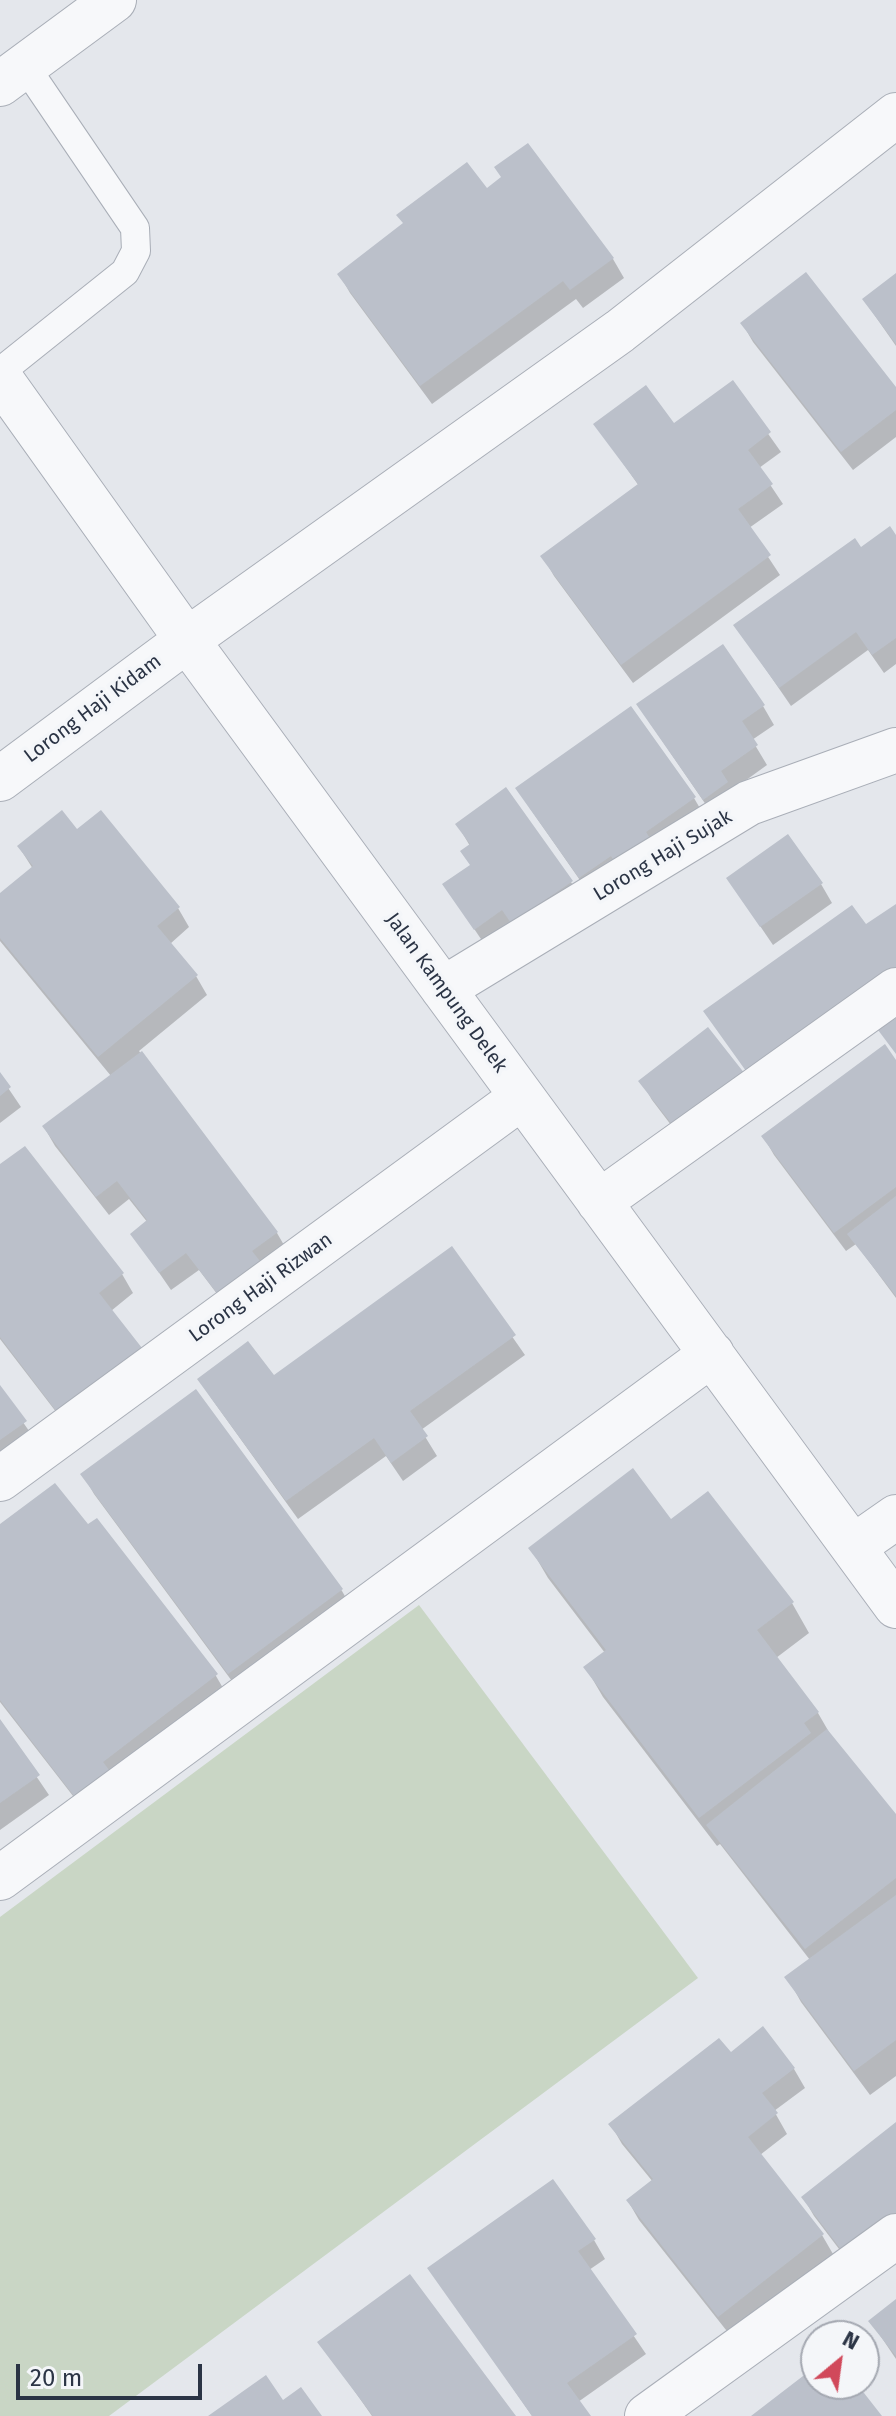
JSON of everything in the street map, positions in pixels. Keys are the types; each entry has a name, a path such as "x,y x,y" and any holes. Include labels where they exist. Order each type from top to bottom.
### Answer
{"street":[{"path":"13,75 114,0"},
{"name":"Lorong Haji Kidam","path":"0,779 187,640 620,331 896,115"},
{"name":"Jalan Kampung Delek","path":"0,375 187,640 896,1606"},
{"name":"Lorong Haji Sujak","path":"443,989 749,803 896,750"},
{"path":"599,1202 896,990"},
{"name":"Lorong Haji Rizwan","path":"0,1479 522,1097"},
{"path":"0,1878 712,1354"},
{"path":"853,1547 896,1517"},
{"path":"647,2416 896,2236"}],"lane":[{"path":"0,375 125,272 136,251 135,228 13,75"}],"green space":[{"path":"419,1605 698,1978 109,2416 0,2416 0,1917"}],"building":[{"path":"528,143 614,258 570,290 563,281 420,386 337,274 403,223 396,215 467,162 487,188 501,177 494,167"},
{"path":"806,272 896,387 896,410 841,452 740,323"},
{"path":"896,273 896,344 862,299"},
{"path":"733,380 771,432 748,450 773,484 738,509 771,555 621,665 540,556 638,484 593,424 646,385 674,423"},
{"path":"890,526 896,535 896,638 872,655 856,632 779,688 733,625 855,538 861,547"},
{"path":"723,644 765,705 742,721 758,745 721,771 728,782 703,800 636,704"},
{"path":"631,706 696,797 646,832 654,845 619,869 611,856 579,878 515,788"},
{"path":"506,787 573,881 511,923 502,910 474,930 442,884 470,865 460,851 470,844 455,824"},
{"path":"62,810 77,829 101,810 180,907 157,926 198,975 98,1057 0,938 0,893 33,866 17,846"},
{"path":"788,834 823,883 760,927 726,878"},
{"path":"896,904 896,975 751,1078 703,1011 852,905 866,924"},
{"path":"896,1018 896,1054 878,1030"},
{"path":"708,1027 745,1074 675,1128 638,1081"},
{"path":"885,1044 896,1060 896,1187 834,1233 761,1136"},
{"path":"142,1051 278,1232 252,1251 266,1269 223,1301 186,1253 159,1273 130,1234 147,1220 117,1181 96,1197 42,1126"},
{"path":"0,1072 11,1087 0,1096"},
{"path":"25,1146 124,1273 99,1293 142,1348 57,1412 0,1337 0,1164"},
{"path":"896,1196 896,1296 847,1234"},
{"path":"452,1246 516,1335 410,1411 428,1436 391,1463 374,1438 286,1501 197,1379 248,1341 274,1375"},
{"path":"0,1385 27,1421 0,1440"},
{"path":"196,1389 343,1589 228,1674 80,1474"},
{"path":"633,1468 671,1519 708,1491 794,1602 757,1630 819,1712 804,1723 811,1733 699,1818 583,1667 606,1650 528,1548"},
{"path":"55,1483 88,1524 97,1518 218,1674 103,1762 109,1770 74,1796 0,1700 0,1524"},
{"path":"0,1719 40,1775 0,1803"},
{"path":"827,1729 896,1814 896,1878 805,1949 706,1825"},
{"path":"896,1895 896,2040 854,2071 784,1977"},
{"path":"763,2026 795,2068 762,2093 778,2113 748,2137 824,2234 718,2317 626,2200 653,2179 608,2124 719,2038 731,2052"},
{"path":"896,2122 896,2217 846,2256 801,2197"},
{"path":"553,2179 596,2239 578,2251 637,2334 567,2383 591,2416 532,2416 427,2268"},
{"path":"410,2274 516,2416 373,2416 317,2342"},
{"path":"896,2299 896,2356 880,2336 880,2320 869,2320"},
{"path":"266,2375 283,2400 301,2387 322,2416 208,2416"},
{"path":"800,2378 800,2400 870,2400 882,2416 751,2416"}]}
